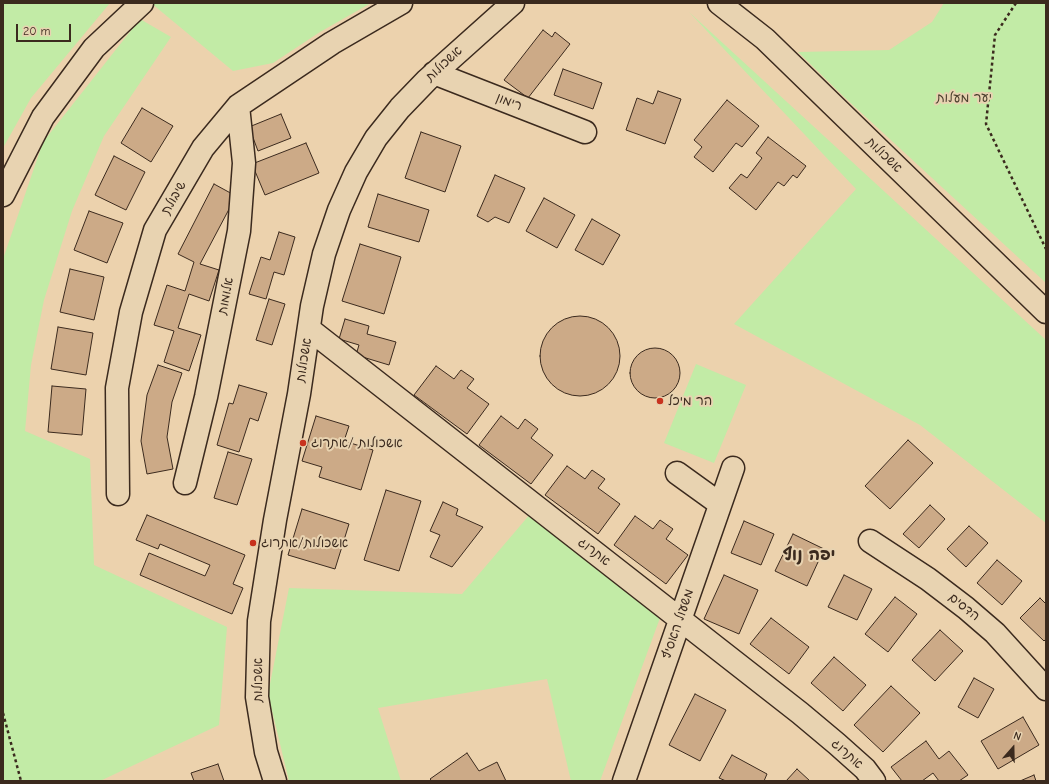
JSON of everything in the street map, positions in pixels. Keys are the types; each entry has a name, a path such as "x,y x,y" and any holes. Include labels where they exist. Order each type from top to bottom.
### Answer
{"street":[{"path":"3,196 43,117 94,48 142,3"},
{"name":"שיבולת","path":"118,494 117,388 131,312 155,230 203,148 238,106 332,43 401,3"},
{"name":"אשכולות","path":"275,781 266,752 257,697 259,621 275,520 324,254 339,210 356,172 376,138 395,114 434,73 513,3"},
{"name":"אשכולות","path":"719,3 765,40 1046,312"},
{"name":"רימון","path":"434,73 585,132"},
{"name":"אלומות","path":"186,484 206,397 239,231 244,164 238,106"},
{"name":"אתרוג","path":"309,329 837,744 865,769 874,781"},
{"name":"משעול האסיף","path":"624,781 733,468"},
{"path":"678,472 720,504"},
{"name":"הדסים","path":"870,542 928,578 966,608 995,633 1046,689"}],"path":[{"path":"1016,3 995,35 986,124 1046,249"},
{"path":"3,713 21,781"}],"green space":[{"path":"3,3 110,3 31,98 3,148"},
{"path":"151,3 371,3 320,32 273,63 233,71"},
{"name":"יער מעלות","path":"944,3 1046,3 1046,283 842,95 798,52 889,50 932,22"},
{"path":"689,12 1046,340 1046,523 920,425 734,324 856,189"},
{"path":"140,19 171,37 104,136 72,211 44,300 31,365 25,431 90,459 94,565 227,627 219,725 100,781 3,781 3,259 43,142"},
{"path":"696,364 746,385 714,463 664,443"},
{"path":"531,513 660,618 600,781 571,781 547,679 378,708 401,781 289,781 268,694 289,588 462,594"}],"building":[{"path":"543,30 552,37 555,32 570,44 528,98 504,80"},
{"path":"563,69 602,83 593,109 554,95"},
{"path":"658,91 681,99 665,144 626,130 637,98 653,104"},
{"path":"727,100 759,126 742,147 736,143 713,172 694,157 702,147 694,140"},
{"path":"142,108 173,126 151,162 121,143"},
{"path":"281,114 291,138 258,151 249,127"},
{"path":"421,132 461,146 445,192 405,178"},
{"path":"768,137 806,166 797,178 793,175 784,186 778,182 756,210 729,188 741,174 747,178 762,158 756,153"},
{"path":"306,143 319,173 265,195 252,164"},
{"path":"114,156 145,172 126,210 95,195"},
{"path":"495,175 525,188 509,223 495,217 488,222 477,216"},
{"path":"214,184 236,196 200,264 219,270 209,301 189,294 178,328 201,335 189,371 164,362 174,331 154,325 167,285 185,291 194,262 178,254"},
{"path":"378,194 429,210 419,242 368,227"},
{"path":"544,198 575,215 557,248 526,231"},
{"path":"89,211 123,223 107,263 74,250"},
{"path":"592,219 620,235 603,265 575,250"},
{"path":"279,232 295,237 284,275 274,272 266,299 249,294 261,257 270,260"},
{"path":"360,244 401,257 384,314 342,301"},
{"path":"70,269 104,277 94,320 60,312"},
{"path":"269,299 285,304 272,345 256,340"},
{"path":"580,316 595,319 608,328 617,341 620,356 617,371 608,384 595,393 580,396 565,393 552,384 543,371 540,356 543,341 552,328 565,319"},
{"path":"345,319 369,326 367,334 396,342 389,365 356,355 359,345 339,339"},
{"path":"58,327 93,333 86,375 51,369"},
{"path":"655,348 665,350 673,355 678,363 680,373 678,383 673,391 665,396 655,398 645,396 637,391 632,383 630,373 632,363 637,355 645,350"},
{"path":"158,365 182,373 172,402 167,437 173,469 147,474 141,441 147,395"},
{"path":"436,366 454,379 461,370 474,379 467,388 489,404 467,434 414,395"},
{"path":"239,385 267,393 258,421 250,418 239,452 217,445 229,403 233,404"},
{"path":"52,386 86,389 82,435 48,432"},
{"path":"316,416 349,426 344,441 373,450 361,490 319,477 322,467 302,461"},
{"path":"501,416 518,429 525,419 538,429 531,438 553,455 531,484 479,445"},
{"path":"908,440 933,463 890,509 865,486"},
{"path":"228,452 252,459 237,505 214,498"},
{"path":"567,466 585,479 592,470 605,479 598,488 620,504 598,534 545,495"},
{"path":"386,490 421,501 399,571 364,560"},
{"path":"443,502 458,509 456,515 483,527 452,567 430,557 440,535 430,531"},
{"path":"930,505 945,519 919,548 903,534"},
{"path":"302,509 349,524 335,569 288,555"},
{"path":"147,515 245,555 233,584 243,588 232,614 140,575 149,553 205,576 210,565 160,544 158,549 136,540"},
{"path":"635,516 653,529 660,520 673,529 666,539 688,555 666,584 614,545"},
{"path":"744,521 774,534 761,565 731,553"},
{"path":"969,526 988,543 966,567 947,549"},
{"path":"793,534 824,549 807,586 775,571"},
{"path":"997,560 1022,581 1002,605 977,583"},
{"path":"724,575 758,590 739,634 704,619"},
{"path":"844,575 872,589 857,620 828,607"},
{"path":"895,597 917,614 888,652 865,634"},
{"path":"1040,598 1046,604 1046,639 1044,641 1020,618"},
{"path":"771,618 809,647 789,674 750,644"},
{"path":"940,630 963,651 935,681 912,660"},
{"path":"834,657 866,685 843,711 811,683"},
{"path":"974,678 994,689 978,718 958,707"},
{"path":"891,686 920,713 883,752 854,725"},
{"path":"695,694 726,710 700,761 669,745"},
{"path":"1023,717 1039,745 998,769 981,741"},
{"path":"926,741 939,759 949,751 968,775 959,781 939,781 933,773 922,781 902,781 891,767"},
{"path":"467,753 479,771 497,762 506,781 432,781 430,779"},
{"path":"732,755 767,774 764,781 726,781 719,778"},
{"path":"218,764 224,781 194,781 191,773"},
{"path":"797,769 810,781 786,781"},
{"path":"1034,775 1036,781 1020,781"}],"place":[{"name":"הר מיכל","path":"660,401"},
{"name":"אשכולות /אתרוג","path":"303,443"},
{"name":"אשכולות/אתרוג","path":"253,543"}],"district":[{"name":"יפה נוף","path":"809,555"}]}
